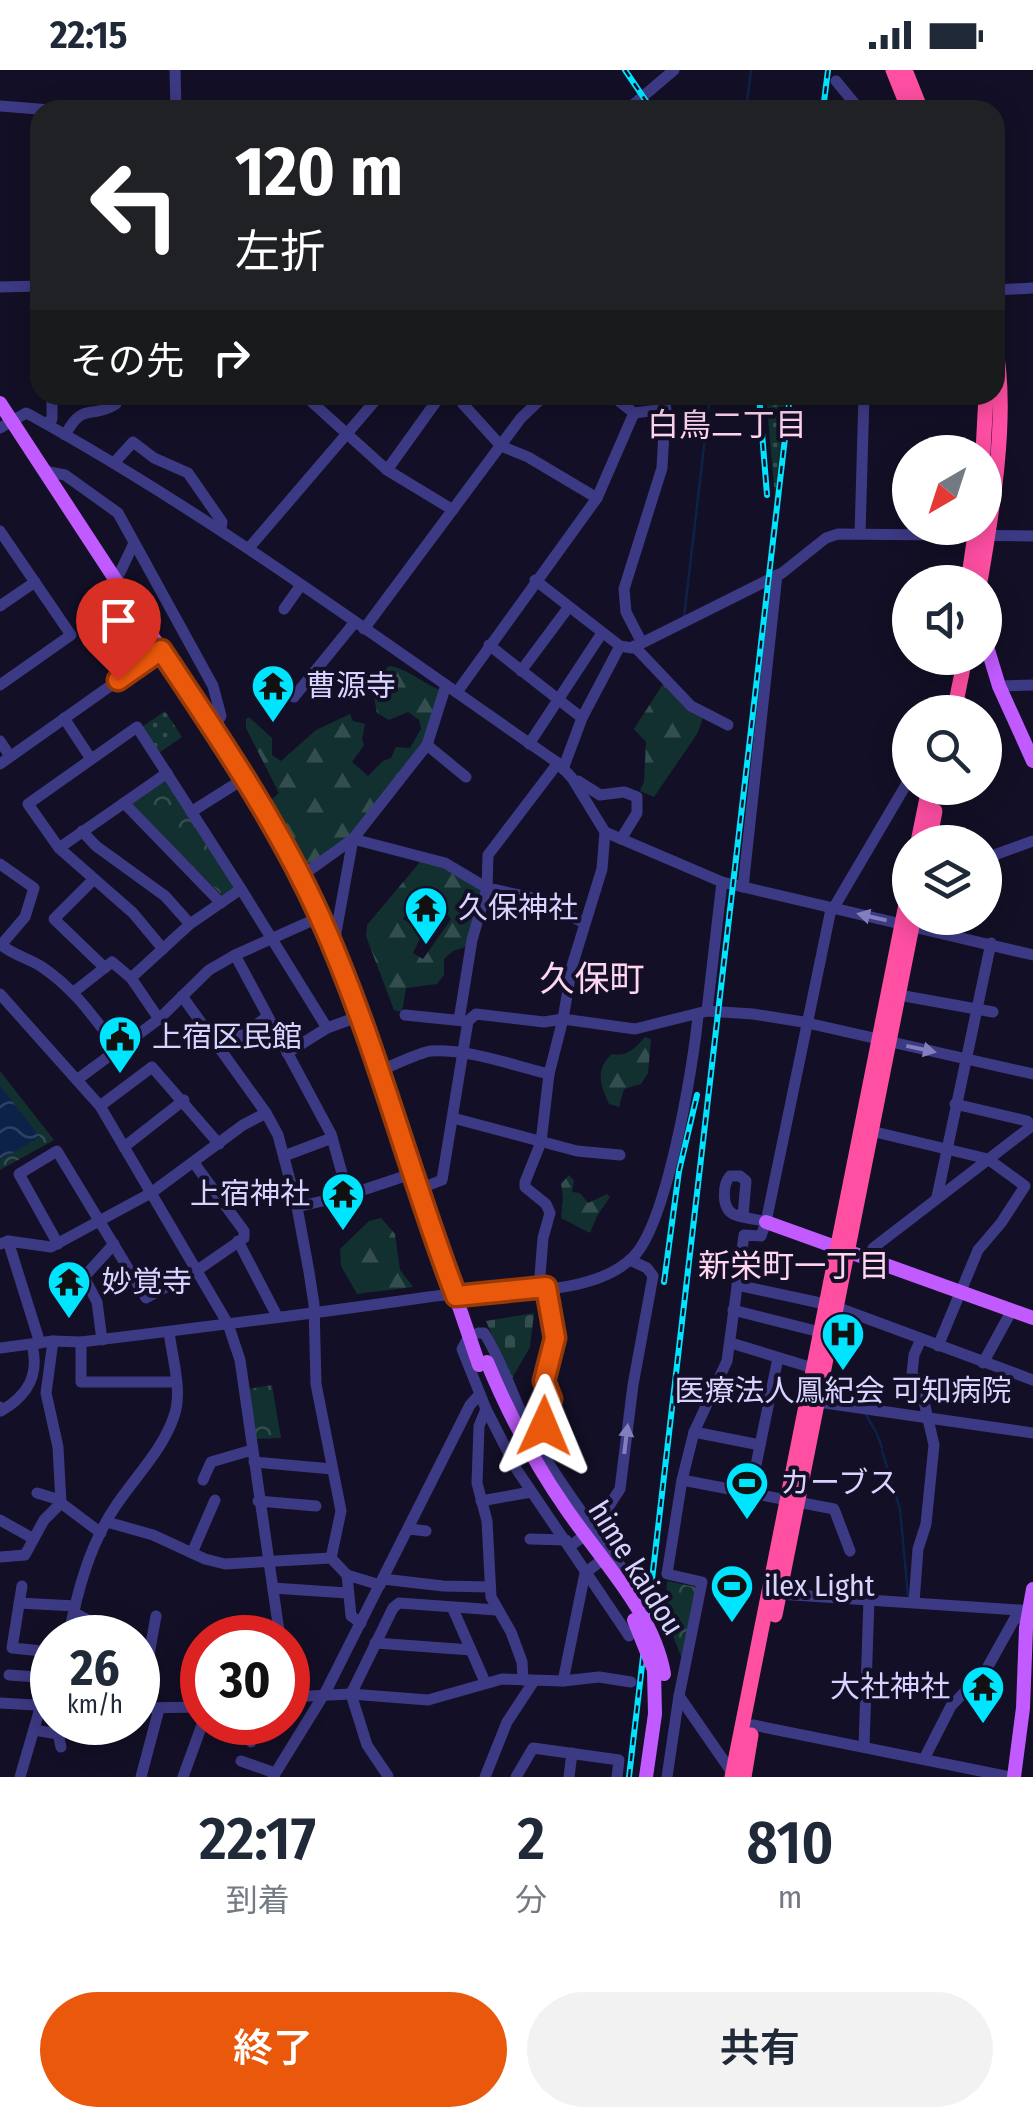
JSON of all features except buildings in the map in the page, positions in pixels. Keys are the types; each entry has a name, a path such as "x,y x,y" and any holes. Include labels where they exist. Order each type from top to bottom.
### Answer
{"highway":[{"path":"893,70 905,100"},
{"path":"905,70 917,100"},
{"path":"984,435 985,405"},
{"path":"995,435 999,405"},
{"path":"736,1776 793,1501 818,1402 830,1306 907,935"},
{"path":"841,1249 871,1132 884,1041 899,995 908,935"},
{"path":"736,1776 752,1725 779,1594 813,1368 830,1306"}],"main road":[{"name":"hime kaidou","path":"0,403 6,425 44,472 244,778 320,916 360,1016 498,1412 532,1474 618,1596 647,1647 656,1691 646,1777"},
{"path":"996,675 1033,762"},
{"path":"766,1222 1033,1318"},
{"name":"hime kaidou","path":"483,1364 539,1468 652,1634 664,1674 663,1726 655,1777"},
{"path":"1012,1777 1023,1708 1033,1590"}],"street":[{"path":"175,70 176,100"},
{"path":"639,100 674,70"},
{"path":"836,81 852,100"},
{"path":"0,106 30,109"},
{"path":"0,288 30,286"},
{"path":"1005,289 1033,288"},
{"path":"46,423 52,419 52,405"},
{"path":"65,435 74,418 88,410 115,405"},
{"path":"315,405 387,470 453,510"},
{"path":"249,548 372,405"},
{"path":"387,470 430,405"},
{"path":"469,405 501,446 597,498"},
{"path":"294,697 360,626 534,405"},
{"path":"624,405 634,413"},
{"path":"300,877 352,839 427,745 452,688 489,646 597,498 634,413 657,405"},
{"path":"666,405 662,468 624,589 626,612 638,644 691,706 728,726"},
{"path":"860,534 864,405"},
{"path":"6,425 26,414 114,463 220,528 600,795 624,792 637,797 637,813 621,840"},
{"path":"114,463 132,442 188,474 222,522 220,528"},
{"path":"44,472 66,475 118,514 213,686 220,716 213,729"},
{"path":"0,531 70,634 0,685"},
{"path":"535,580 620,646 638,644 796,565 826,538 892,534"},
{"path":"1002,534 1033,536"},
{"path":"116,581 134,544"},
{"path":"744,887 778,575"},
{"path":"0,606 35,582"},
{"path":"284,609 301,585"},
{"path":"521,671 568,608"},
{"path":"529,744 602,633"},
{"path":"489,646 582,718"},
{"path":"419,1189 442,1180 465,1054 463,1021 472,940 487,888 488,854 564,770 582,718 620,646"},
{"path":"0,741 5,760 161,650"},
{"path":"999,686 1033,685"},
{"path":"64,718 91,759"},
{"path":"162,949 133,913 58,848 28,804 137,727 327,1028"},
{"path":"427,745 466,776"},
{"path":"564,770 605,832 621,840 722,882 892,919"},
{"path":"58,848 167,773"},
{"path":"192,812 244,778"},
{"path":"124,803 221,903"},
{"path":"666,1777 702,1582 666,1574 682,1480 694,1432 731,1343 744,1236 761,1236 766,1222 832,908 894,805"},
{"path":"82,831 96,846 165,896 190,924"},
{"path":"537,1444 544,1426 543,1414 551,1399 544,1381 555,1338 542,1288 543,1238 550,1213 546,1204 525,1187 525,1182 541,1142 549,1074 572,966 602,869 605,832"},
{"path":"352,839 444,862 487,888 529,896 585,923"},
{"path":"333,949 352,839"},
{"path":"1002,852 1033,842"},
{"path":"0,864 34,888 26,916 1,944 13,954 38,964 74,991 118,1049"},
{"path":"94,880 54,919 105,968"},
{"path":"0,1348 314,1315 431,1296 542,1288 593,1279 620,1268 649,1236 656,1217 703,1014 722,882"},
{"path":"131,978 190,924 241,889"},
{"path":"78,1080 159,1019 210,970 320,916"},
{"path":"958,935 1033,954"},
{"path":"937,1197 991,944"},
{"path":"235,955 332,1138 348,1195"},
{"path":"74,991 112,962 131,978 159,1019"},
{"path":"0,994 100,1106 228,1324 240,1360 277,1615"},
{"path":"899,995 993,1012"},
{"path":"182,996 266,1113 284,1156 297,1208 314,1315 316,1384 341,1510 330,1558"},
{"path":"405,1014 463,1021 476,1014 635,1030 703,1014 807,1022 1033,1074"},
{"path":"287,1053 327,1028 360,1016"},
{"path":"221,1050 267,1017"},
{"path":"378,1070 408,1062 426,1051 465,1054 549,1074"},
{"path":"100,1106 152,1067 219,1144"},
{"path":"124,1147 184,1100"},
{"path":"877,1262 873,1248 1033,1125 1027,1120 955,1104"},
{"path":"0,1557 25,1555 32,1538 60,1502 58,1447 46,1393 42,1343 4,1242 51,1247 58,1244 151,1193 243,1125 266,1113"},
{"path":"453,1118 577,1151 620,1154"},
{"path":"871,1132 988,1160 1025,1186 978,1250 938,1346"},
{"path":"284,1156 332,1138"},
{"path":"58,1244 18,1174 57,1151 146,1298 196,1271 244,1238 244,1232 194,1163"},
{"path":"297,1208 414,1173"},
{"path":"743,1216 766,1222"},
{"path":"238,1241 277,1316"},
{"path":"102,1340 97,1302 84,1277 114,1244"},
{"path":"530,1539 568,1544 594,1529 620,1489 633,1385 651,1292 651,1272 630,1260"},
{"path":"737,1285 830,1306 1033,1380"},
{"path":"733,1310 820,1332"},
{"path":"983,1363 1012,1310"},
{"path":"74,1615 91,1552 175,1415 168,1332"},
{"path":"622,1568 537,1444 505,1382 491,1344 484,1334 474,1335 462,1349 486,1410 531,1492 629,1636"},
{"path":"914,1602 934,1445 912,1372 921,1339"},
{"path":"81,1342 81,1382 175,1382"},
{"path":"0,1410 22,1397 29,1386 42,1343"},
{"path":"731,1343 813,1368"},
{"path":"750,1494 778,1358"},
{"path":"241,1761 274,1775 321,1697 470,1405 480,1394"},
{"path":"818,1402 1033,1433"},
{"path":"485,1777 529,1680 511,1632 496,1610 490,1587 487,1520 477,1464 479,1426 486,1410"},
{"path":"694,1432 760,1445"},
{"path":"203,1480 211,1462 253,1456 332,1469"},
{"path":"682,1480 834,1508 850,1551"},
{"path":"481,1500 531,1492"},
{"path":"37,1493 104,1527 152,1535 225,1564 330,1558 347,1575 382,1582 490,1587"},
{"path":"192,1554 215,1500"},
{"path":"258,1501 316,1506"},
{"path":"0,1520 32,1538"},
{"path":"409,1528 426,1531"},
{"path":"563,1681 588,1571 611,1553"},
{"path":"347,1575 351,1616 361,1623"},
{"path":"22,1586 12,1648 30,1650"},
{"path":"273,1588 346,1592"},
{"path":"779,1594 1031,1610"},
{"path":"864,1746 869,1600"},
{"path":"19,1602 75,1610 83,1615"},
{"path":"386,1776 367,1745 351,1694 392,1608 399,1603 496,1610"},
{"path":"452,1609 484,1682"},
{"path":"924,1759 951,1706 986,1670 1015,1618 1031,1610"},
{"path":"375,1642 470,1650"},
{"path":"8,1674 30,1676"},
{"path":"310,1697 351,1694 428,1700 484,1682 563,1681 600,1676 632,1682"},
{"path":"679,1696 736,1776"},
{"path":"0,1703 30,1704"},
{"path":"752,1725 924,1759 949,1771 1012,1777"},
{"path":"20,1777 30,1743"},
{"path":"141,1777 144,1745"},
{"path":"182,1777 194,1745"},
{"path":"516,1777 533,1748 619,1760 617,1777"},
{"path":"569,1777 572,1754"}],"green space":[{"path":"767,405 784,405 775,497"},
{"path":"387,667 442,691 425,743 350,837 308,871 270,801 279,793 246,728 246,719 249,717 272,738 272,755 281,761 316,730 350,714 353,721 365,724 364,745 352,762 368,776 391,758 396,747 410,748 421,729 419,720 408,712 389,720 377,713 374,697"},
{"path":"663,684 703,718 697,734 654,797 640,791 646,742 634,729"},
{"path":"165,711 182,737 159,753 142,727"},
{"path":"165,780 235,888 222,895 131,805"},
{"path":"420,862 443,866 481,891 468,946 444,959 444,975 437,984 406,988 402,1012 394,1010 366,936 367,925","holes":["422,895 437,902 451,919 423,959 413,953 423,932 403,919"]},
{"path":"645,1037 651,1039 648,1073 641,1084 624,1089 619,1107 609,1104 601,1072 606,1060 612,1054 627,1053"},
{"path":"0,1071 54,1140 0,1170"},
{"path":"569,1175 574,1181 572,1192 580,1193 588,1203 607,1194 610,1197 590,1233 561,1218 561,1184"},
{"path":"381,1218 395,1234 400,1270 413,1287 357,1294 341,1266 340,1249 369,1221"},
{"path":"534,1313 530,1347 511,1380 486,1321"},
{"path":"272,1385 281,1438 254,1439 247,1389"},
{"path":"667,1581 696,1587 682,1659 665,1615"}],"water":[{"path":"0,1086 40,1137 0,1160"}],"waterway":[{"path":"747,100 751,70"},
{"path":"684,617 709,405"},
{"path":"865,1413 876,1432"},
{"path":"877,1434 882,1448"},
{"path":"882,1451 900,1509 908,1596"}],"railway":[{"path":"625,70 645,100"},
{"path":"824,100 828,70"},
{"path":"760,405 767,495"},
{"path":"629,1777 789,405"},
{"path":"664,1282 679,1171 697,1095"}],"place":[{"name":"曹源寺","path":"273,724"},
{"name":"久保神社","path":"426,946"},
{"name":"上宿区民館","path":"120,1075"},
{"name":"上宿神社","path":"343,1232"},
{"name":"妙覚寺","path":"69,1320"},
{"name":"医療法人鳳紀会 可知病院","path":"843,1372"},
{"name":"カーブス","path":"747,1521"},
{"name":"ilex Light","path":"732,1624"},
{"name":"大社神社","path":"983,1725"}],"district":[{"name":"白鳥二丁目","path":"727,425"},
{"name":"久保町","path":"592,979"},
{"name":"新栄町一丁目","path":"794,1266"}],"route":[{"path":"118,680 161,650 244,778 300,877 360,1016 456,1296 546,1287 555,1338 546,1364 544,1381 551,1399 543,1414 544,1426"}]}
